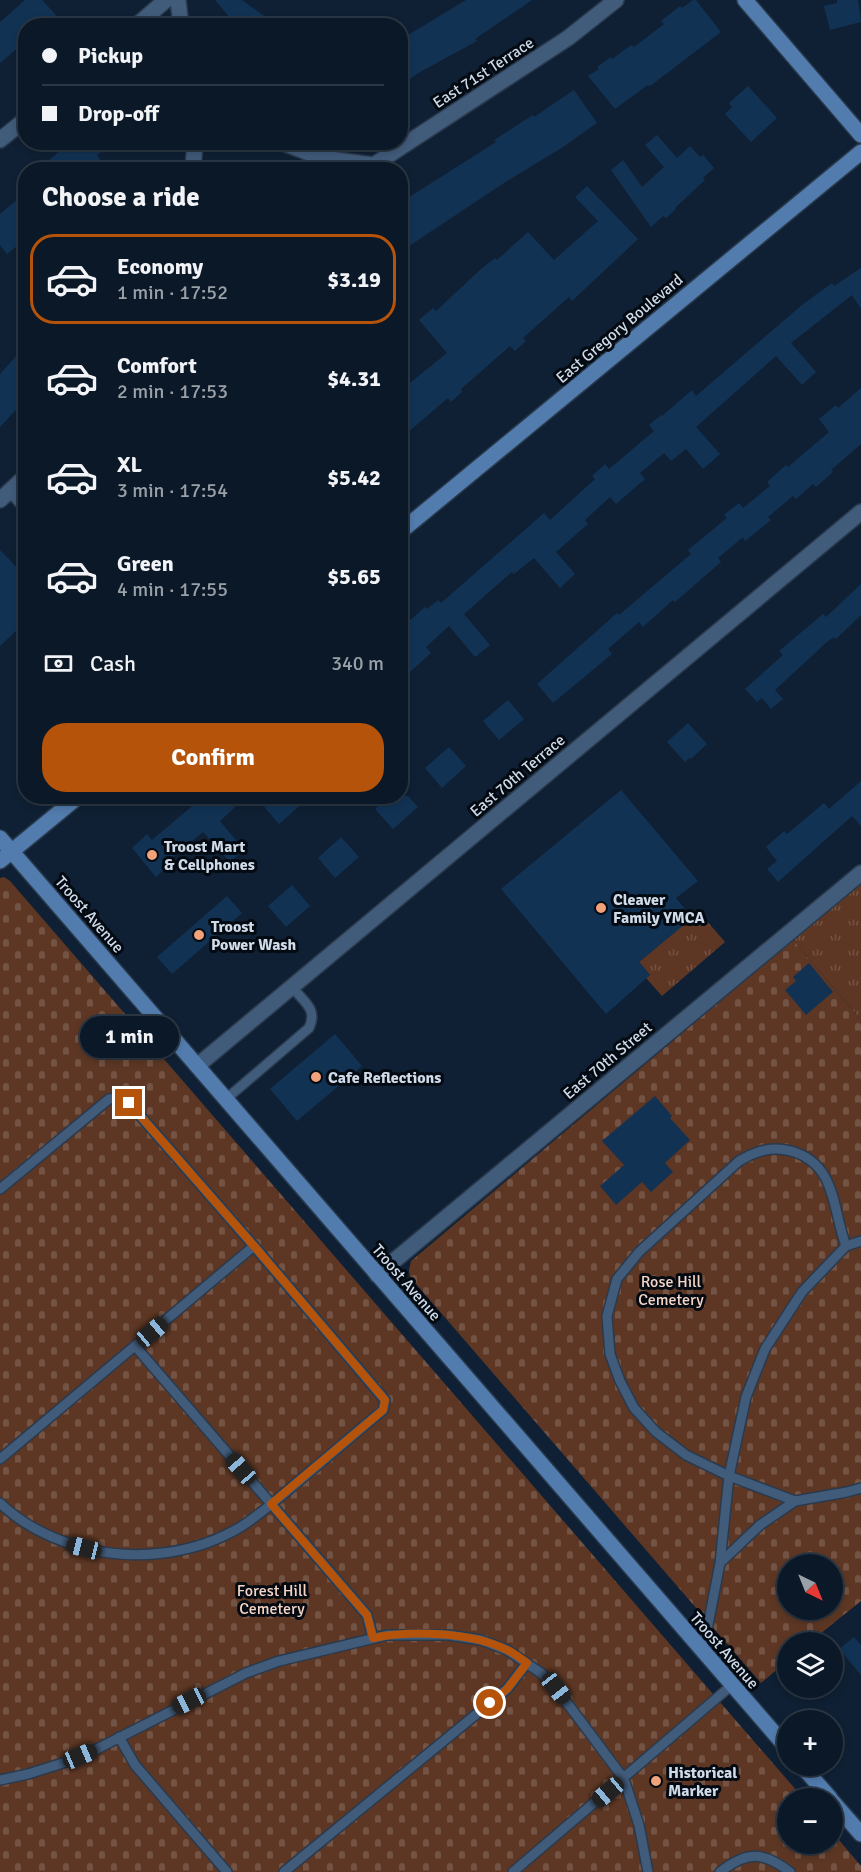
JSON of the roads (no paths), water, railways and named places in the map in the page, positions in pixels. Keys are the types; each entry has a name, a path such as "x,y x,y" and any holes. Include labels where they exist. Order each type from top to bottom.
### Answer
{"main road":[{"path":"745,0 861,135"},
{"name":"East Gregory Boulevard","path":"408,525 861,152"},
{"path":"6,856 69,804"},
{"name":"Troost Avenue","path":"0,838 6,856 197,1066 777,1736"},
{"path":"811,1776 821,1788"},
{"path":"843,1814 861,1834"}],"street":[{"path":"145,18 166,0"},
{"path":"178,0 181,18"},
{"name":"East 71st Terrace","path":"408,142 568,38 616,0"},
{"path":"0,140 18,125"},
{"path":"302,150 322,158 343,162"},
{"name":"East 71st Terrace","path":"377,162 395,150"},
{"path":"6,495 18,484"},
{"name":"East 70th Terrace","path":"197,1066 861,512"},
{"name":"East 70th Street","path":"377,1275 861,873"}],"lane":[{"path":"226,1100 309,1028 313,1012 292,987"},
{"path":"0,1189 109,1099 118,1098 129,1103 385,1400 383,1410 241,1527 187,1548 154,1555 116,1553 70,1544 39,1530 10,1513 0,1503"},
{"path":"795,1501 729,1476 686,1455 656,1432 634,1408 620,1381 610,1354 607,1316 617,1279 647,1245 738,1161 758,1150 780,1148 807,1155 820,1167 832,1191 839,1227 846,1246"},
{"path":"703,1651 720,1563 729,1476 746,1397 765,1349 802,1292 846,1246 861,1241"},
{"path":"0,1459 254,1246"},
{"path":"135,1346 367,1615 373,1638"},
{"path":"720,1563 760,1525 795,1501 861,1488"},
{"path":"0,1780 66,1762 246,1673 279,1661 387,1635 448,1635 481,1640 507,1650 527,1663 556,1688 624,1779 639,1825 648,1872"},
{"path":"284,1872 507,1689 527,1663"},
{"path":"513,1872 732,1685"},
{"path":"119,1737 135,1765 227,1872"},
{"path":"720,1872 744,1856 772,1859 790,1872"}],"place":[{"name":"Troost Mart & Cellphones","path":"152,855"},
{"name":"Cleaver Family YMCA","path":"601,908"},
{"name":"Troost Power Wash","path":"199,935"},
{"name":"Cafe Reflections","path":"316,1077"},
{"name":"Historical Marker","path":"656,1781"}],"park label":[{"name":"Rose Hill Cemetery","path":"671,1290"},
{"name":"Forest Hill Cemetery","path":"272,1599"}]}
